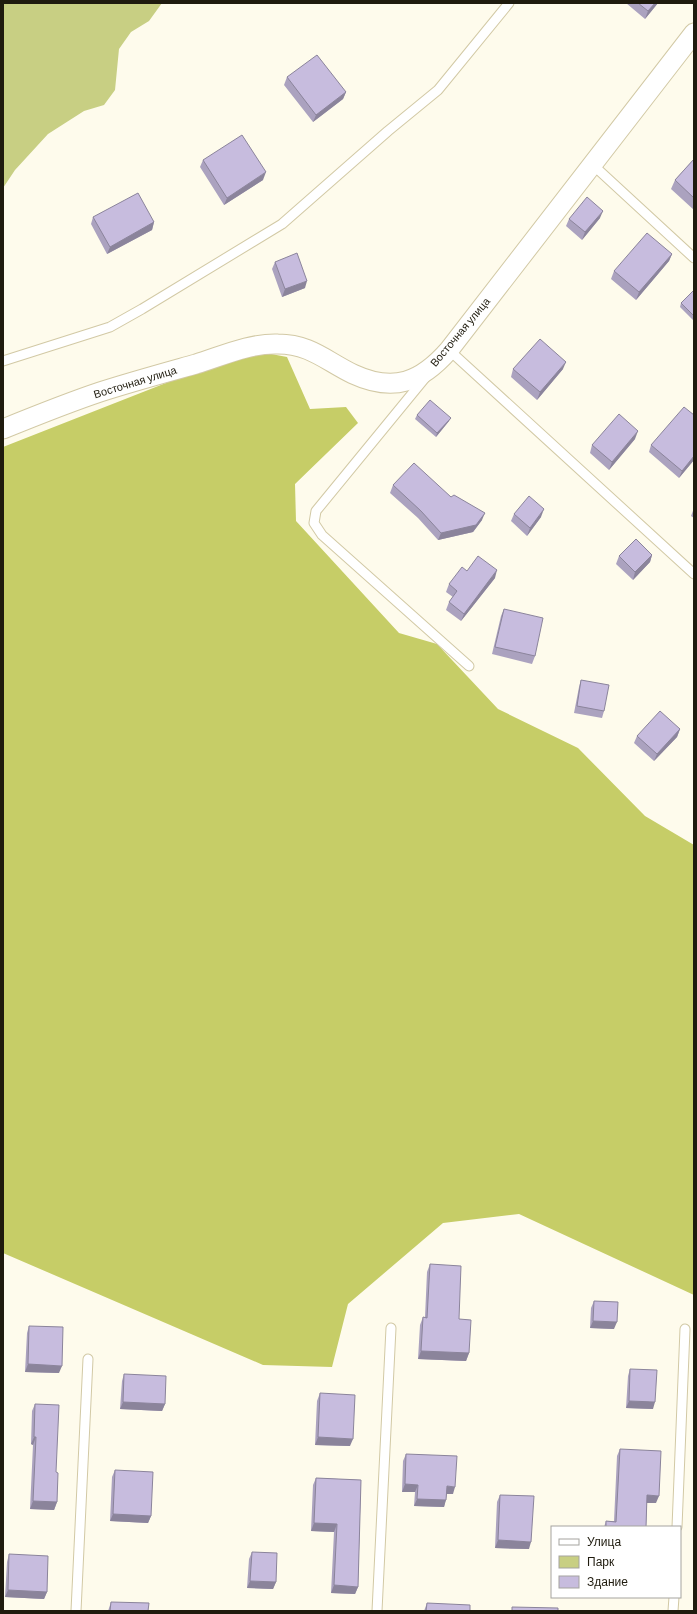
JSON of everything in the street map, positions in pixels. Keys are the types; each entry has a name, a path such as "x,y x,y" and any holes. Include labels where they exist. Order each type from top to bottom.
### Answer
{"street":[{"name":"Восточная улица","path":"3,428 98,393 260,344 293,345 313,351 352,374 377,382 404,383 417,377 434,366 449,350 694,33"}],"lane":[{"path":"3,361 110,327 282,224 388,131 438,90 509,3"},
{"path":"592,164 694,258"},
{"path":"449,350 694,574"},
{"path":"434,366 316,511 314,523 322,535 469,666"},
{"path":"377,1611 391,1328"},
{"path":"676,1526 684,1329"},
{"path":"76,1611 88,1359"},
{"path":"673,1611 674,1598"}],"green space":[{"path":"3,3 162,3 149,21 131,32 119,49 115,90 104,105 84,111 48,134 15,170 3,188"},
{"path":"250,350 287,357 310,409 346,407 358,423 295,484 296,521 399,633 437,644 498,709 578,748 645,816 694,845 694,1295 519,1214 443,1223 348,1304 332,1367 263,1365 3,1253 3,447"}],"building":[{"path":"638,3 655,3 648,11"},
{"path":"317,55 346,92 316,115 287,77"},
{"path":"242,135 266,172 227,198 203,160"},
{"path":"694,159 694,198 675,180"},
{"path":"138,193 154,222 110,247 93,217"},
{"path":"587,197 603,211 585,232 569,219"},
{"path":"647,233 672,254 639,292 614,271"},
{"path":"297,253 307,281 285,289 275,262"},
{"path":"694,290 694,316 681,303"},
{"path":"540,339 566,362 540,392 513,369"},
{"path":"430,400 451,418 437,433 417,415"},
{"path":"684,407 694,415 694,456 682,471 651,445"},
{"path":"619,414 638,431 612,462 592,445"},
{"path":"414,463 451,497 454,495 485,513 476,525 441,533 421,511 393,485"},
{"path":"529,496 544,509 530,528 514,514"},
{"path":"636,539 652,555 635,572 619,556"},
{"path":"478,556 497,570 464,614 449,602 457,591 449,584 462,567 467,571"},
{"path":"504,609 543,618 535,656 495,647"},
{"path":"581,680 609,685 604,711 577,706"},
{"path":"660,711 680,729 657,754 637,736"},
{"path":"430,1264 461,1266 459,1319 471,1320 469,1353 421,1351 423,1317 427,1318"},
{"path":"594,1301 618,1302 617,1322 593,1321"},
{"path":"29,1326 63,1327 62,1366 28,1364"},
{"path":"630,1369 657,1370 655,1402 629,1401"},
{"path":"124,1374 166,1376 165,1404 123,1402"},
{"path":"320,1393 355,1395 353,1439 318,1437"},
{"path":"35,1404 59,1405 56,1472 58,1473 57,1502 33,1501 36,1437 34,1437"},
{"path":"620,1449 661,1451 659,1496 647,1495 646,1526 606,1526 606,1521 616,1522"},
{"path":"406,1454 457,1456 455,1487 447,1486 446,1500 417,1499 418,1485 405,1484"},
{"path":"115,1470 153,1472 151,1516 113,1514"},
{"path":"316,1478 361,1480 358,1587 334,1585 337,1524 314,1523"},
{"path":"500,1495 534,1496 531,1542 498,1540"},
{"path":"252,1552 277,1553 276,1582 250,1581"},
{"path":"9,1554 48,1556 47,1592 8,1590"},
{"path":"111,1602 149,1603 148,1611 110,1611"},
{"path":"427,1603 470,1605 470,1611 426,1611"},
{"path":"512,1607 558,1608 558,1611 512,1611"}]}
